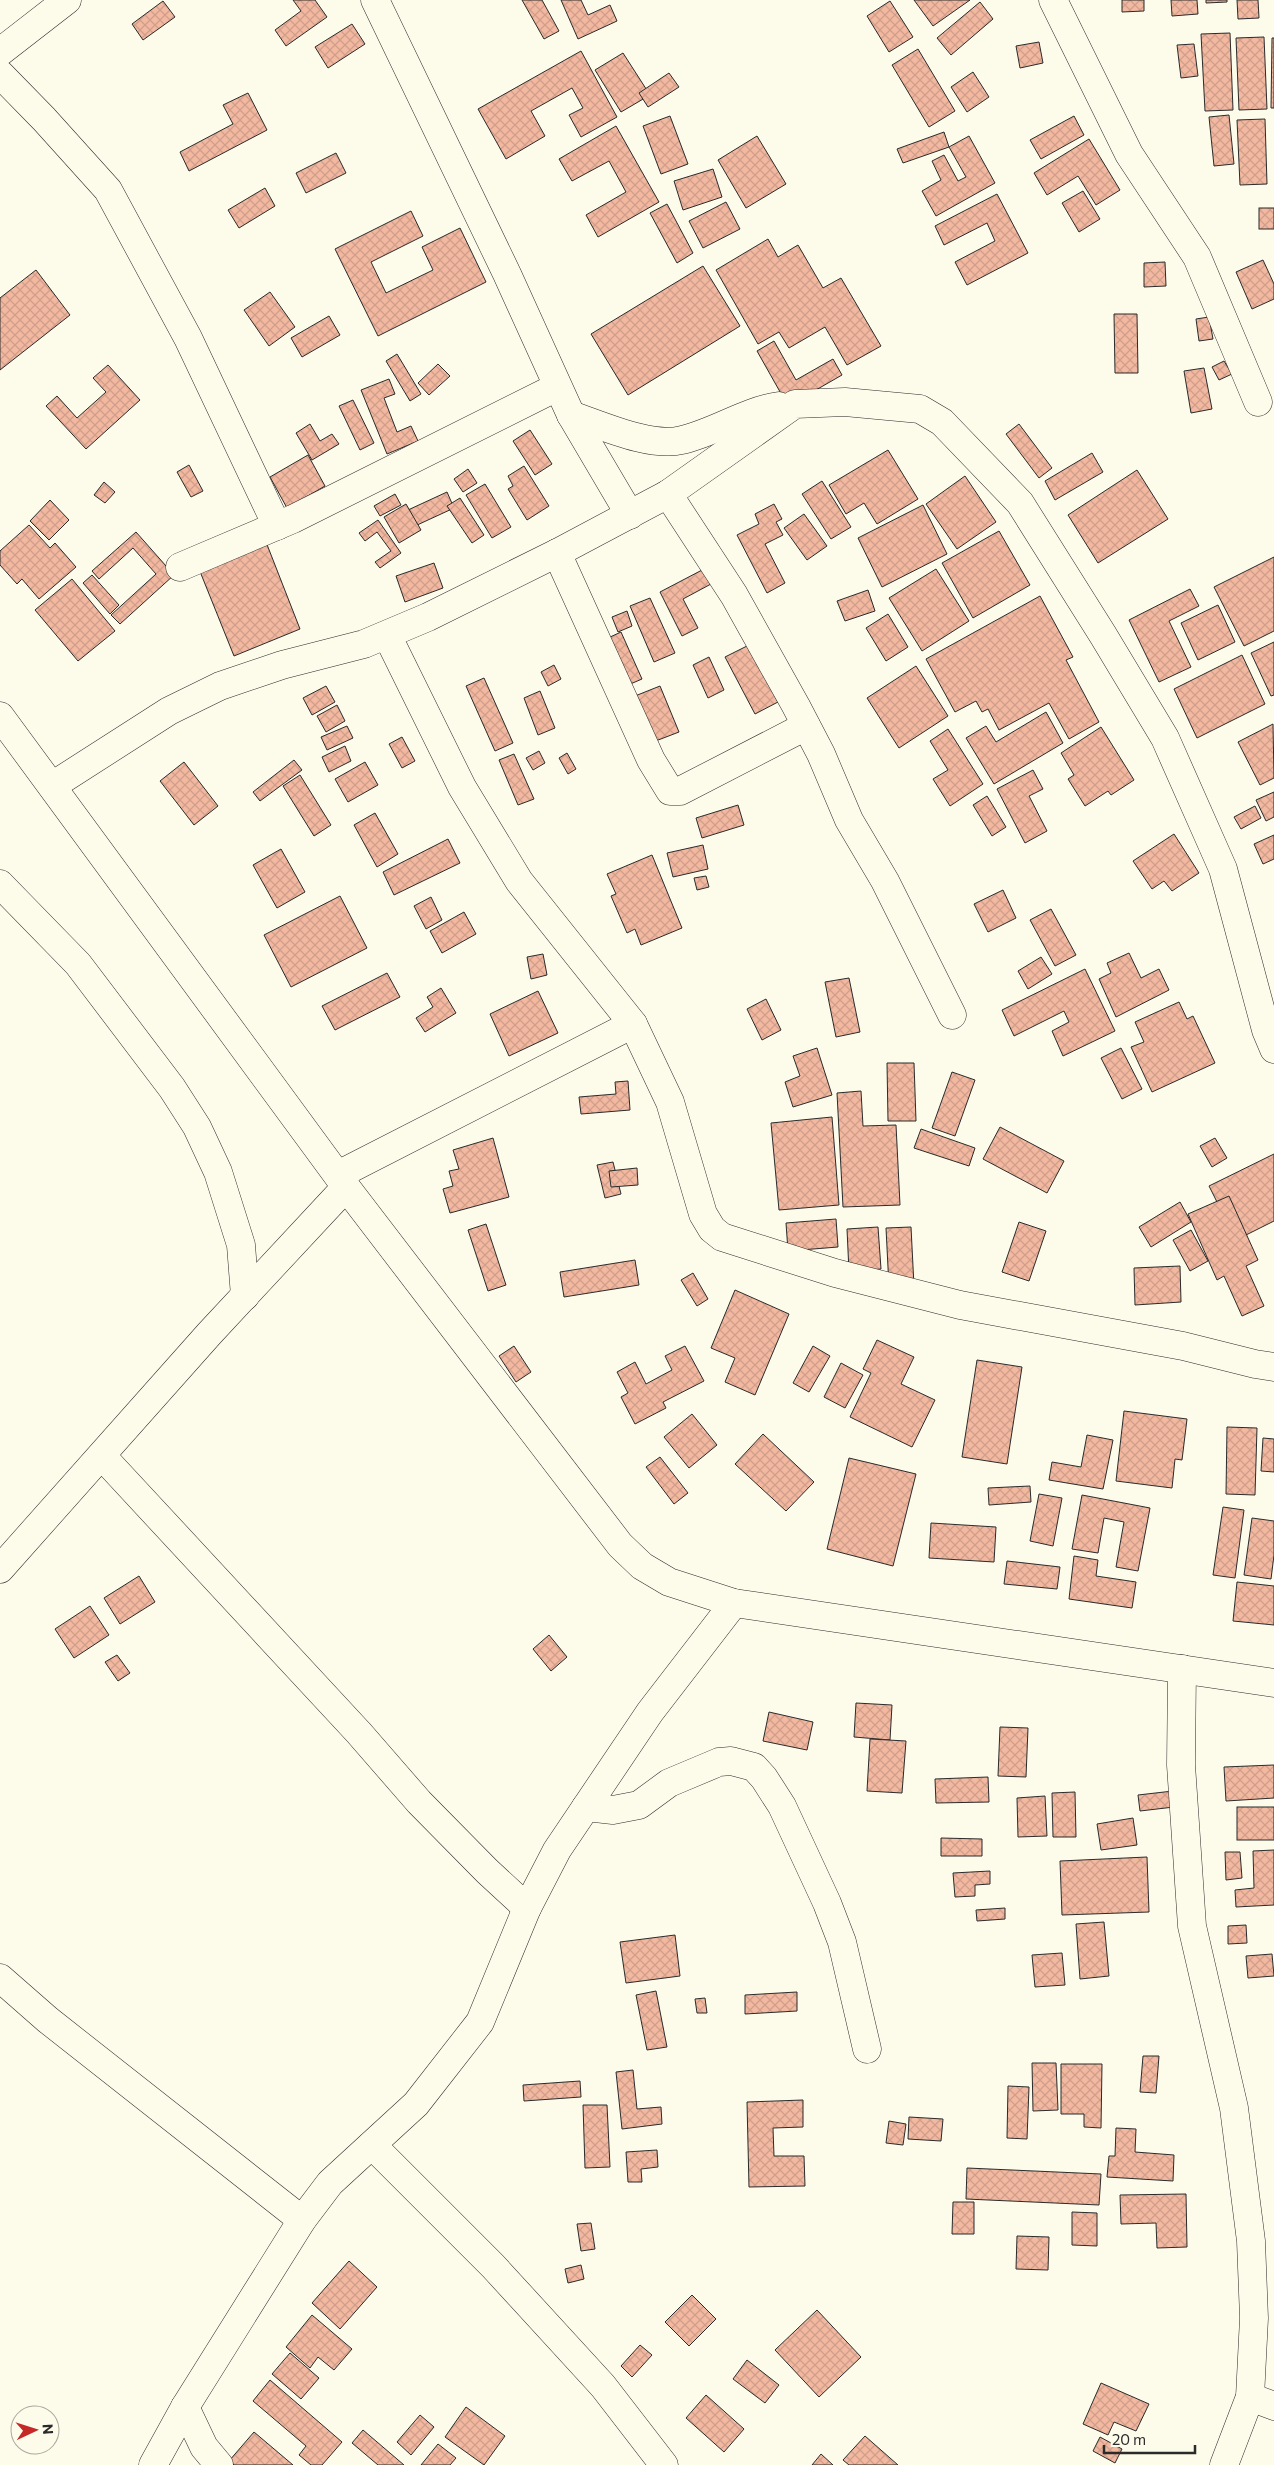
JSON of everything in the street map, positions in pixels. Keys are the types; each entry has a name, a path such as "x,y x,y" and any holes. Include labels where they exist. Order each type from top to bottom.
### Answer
{"street":[{"path":"0,52 67,0"},
{"path":"375,0 507,274 557,387 571,415 630,515"},
{"path":"1053,0 1129,154 1197,257 1258,402"},
{"path":"0,74 44,118 108,190 188,338 276,526"},
{"path":"180,566 276,526 415,460 557,387"},
{"path":"571,415 650,440 680,441 721,427 749,414 795,404 845,402 920,409 942,422 1020,503 1104,635 1165,738 1223,869 1266,1030 1274,1048"},
{"path":"52,786 169,711 220,686 282,665 364,644 428,617 557,553 668,494 795,404"},
{"path":"668,494 734,595 806,726 821,754 849,820 885,882 952,1015"},
{"path":"557,553 651,760 664,785 670,791 680,791 806,726"},
{"path":"387,634 462,787 519,880 633,1024 670,1102 703,1214 712,1229 722,1237 835,1273 960,1305 1183,1346 1274,1367"},
{"path":"0,716 342,1181 620,1546 642,1566 669,1582 734,1603 1274,1683"},
{"path":"0,884 78,964 172,1088 198,1127 218,1172 241,1245 245,1296"},
{"path":"0,1568 245,1296 342,1181 633,1024"},
{"path":"102,1456 346,1719 419,1802 487,1871 527,1908"},
{"path":"153,2465 185,2407 302,2220 330,2183 416,2104 480,2022 527,1908 557,1850 650,1712 734,1603"},
{"path":"1182,1669 1182,1765 1192,1926 1234,2108 1251,2240 1254,2318 1262,2402 1224,2465"},
{"path":"586,1807 613,1810 639,1805 669,1783 719,1762 731,1761 754,1767 764,1778 782,1806 827,1903 842,1942 868,2049"},
{"path":"0,1978 48,2020 302,2220"},
{"path":"372,2145 493,2266 603,2386 664,2465"},
{"path":"185,2407 204,2447 219,2465"}],"building":[{"path":"293,0 315,0 327,17 286,46 275,30 301,11"},
{"path":"522,0 542,0 559,31 544,39"},
{"path":"561,0 581,0 588,15 610,5 617,21 578,39"},
{"path":"914,0 970,0 933,26"},
{"path":"1122,0 1144,0 1144,11 1122,12"},
{"path":"1171,0 1197,0 1198,14 1172,16"},
{"path":"1206,0 1227,0 1227,2 1206,3"},
{"path":"1237,0 1258,0 1259,18 1238,19"},
{"path":"163,1 175,17 143,40 132,24"},
{"path":"890,1 913,37 889,52 867,16"},
{"path":"980,2 993,19 951,55 937,38"},
{"path":"352,24 365,44 328,68 315,47"},
{"path":"1230,33 1233,110 1205,111 1201,34"},
{"path":"1264,37 1267,109 1239,110 1236,38"},
{"path":"1272,38 1274,38 1274,108 1271,108"},
{"path":"1039,42 1043,63 1020,68 1016,46"},
{"path":"1194,44 1198,76 1181,78 1177,45"},
{"path":"918,49 955,111 929,127 892,65"},
{"path":"581,51 617,117 581,137 569,115 583,108 572,88 531,111 545,136 506,159 478,109"},
{"path":"623,53 650,95 621,112 595,70"},
{"path":"973,72 989,97 967,112 951,87"},
{"path":"669,73 679,87 648,107 639,93"},
{"path":"248,93 267,130 189,171 180,152 233,124 223,105"},
{"path":"1229,115 1234,164 1214,166 1209,117"},
{"path":"670,116 688,164 661,174 643,126"},
{"path":"1074,116 1084,135 1041,159 1030,140"},
{"path":"1265,119 1267,184 1240,185 1237,120"},
{"path":"616,126 659,202 598,237 586,215 626,192 609,161 572,181 559,159"},
{"path":"944,132 949,147 903,163 897,149"},
{"path":"757,136 786,184 746,208 718,160"},
{"path":"969,136 995,183 936,216 922,191 941,180 932,161 944,155 958,181 966,177 949,147"},
{"path":"1089,139 1120,190 1096,205 1078,176 1047,195 1034,173"},
{"path":"336,153 346,173 306,193 296,173"},
{"path":"713,169 722,197 683,210 674,181"},
{"path":"265,188 275,206 239,228 228,210"},
{"path":"1083,191 1100,219 1079,232 1062,203"},
{"path":"997,194 1028,253 967,285 955,262 995,241 987,223 944,245 935,226"},
{"path":"726,202 740,229 703,248 689,221"},
{"path":"667,204 693,253 677,263 650,213"},
{"path":"1259,208 1274,208 1274,229 1259,229"},
{"path":"411,211 423,236 371,262 386,293 433,270 422,247 460,228 486,282 378,336 335,249"},
{"path":"768,239 778,257 798,245 823,288 841,278 881,346 847,365 825,327 789,348 779,332 758,344 716,270"},
{"path":"1263,260 1274,284 1274,299 1252,309 1236,272"},
{"path":"1165,262 1166,286 1144,287 1144,263"},
{"path":"703,266 740,326 628,395 591,334"},
{"path":"36,270 70,315 0,370 0,298"},
{"path":"270,292 295,327 269,346 244,310"},
{"path":"1114,314 1137,314 1138,373 1115,373"},
{"path":"329,316 340,335 302,357 291,338"},
{"path":"1209,317 1213,339 1199,341 1196,319"},
{"path":"774,341 796,380 833,359 842,375 788,406 757,351"},
{"path":"397,354 421,394 410,401 386,361"},
{"path":"1224,361 1232,374 1219,380 1212,367"},
{"path":"438,364 450,376 429,395 418,383"},
{"path":"108,365 140,400 86,449 46,406 57,396 77,418 106,392 93,378"},
{"path":"1204,368 1212,409 1191,413 1184,371"},
{"path":"389,379 395,394 384,398 397,432 411,426 418,441 387,454 361,390"},
{"path":"353,400 374,443 360,450 339,406"},
{"path":"310,424 320,441 332,434 339,444 312,460 296,433"},
{"path":"1019,424 1052,468 1039,478 1006,434"},
{"path":"530,430 552,464 535,475 513,441"},
{"path":"888,450 918,499 877,524 864,503 846,514 829,485"},
{"path":"1092,453 1103,472 1055,500 1045,481"},
{"path":"308,455 325,486 287,508 270,477"},
{"path":"189,465 203,491 191,497 177,472"},
{"path":"524,466 549,506 527,520 508,489 513,486 508,476"},
{"path":"468,469 477,483 463,492 454,479"},
{"path":"1137,470 1168,519 1098,563 1068,515"},
{"path":"965,476 996,522 957,549 926,504"},
{"path":"822,481 851,527 831,539 802,494"},
{"path":"104,482 115,492 105,503 94,495"},
{"path":"485,484 511,527 492,538 466,495"},
{"path":"447,492 454,508 415,526 408,510"},
{"path":"395,494 401,505 380,516 374,506"},
{"path":"460,498 484,535 472,543 447,506"},
{"path":"50,500 69,520 49,540 30,521"},
{"path":"406,504 421,530 399,543 384,517"},
{"path":"774,504 782,519 776,522 783,535 765,544 785,583 767,593 737,535 759,524 755,514"},
{"path":"923,505 947,554 882,587 858,538"},
{"path":"804,514 827,546 807,560 784,528"},
{"path":"378,520 401,553 380,568 375,562 391,551 377,532 365,541 359,533"},
{"path":"29,525 50,548 55,543 76,567 39,599 22,579 17,584 0,565 0,551"},
{"path":"999,531 1030,585 973,618 942,563"},
{"path":"136,532 174,575 120,624 111,615 156,574 133,548 99,579 92,571"},
{"path":"266,542 300,629 234,656 199,569"},
{"path":"1274,557 1274,631 1244,646 1214,587"},
{"path":"434,563 443,588 405,602 396,576"},
{"path":"704,569 711,584 683,599 698,628 682,636 660,592"},
{"path":"936,569 969,621 922,651 889,598"},
{"path":"92,575 119,605 110,614 83,583"},
{"path":"72,579 115,631 78,661 35,610"},
{"path":"1190,589 1199,606 1169,621 1191,667 1159,682 1129,620"},
{"path":"868,590 875,611 845,621 837,601"},
{"path":"1040,596 1073,657 1066,660 1099,722 1069,739 1049,703 999,730 988,709 982,712 976,701 955,712 926,659"},
{"path":"650,598 675,653 654,662 630,606"},
{"path":"1218,605 1235,642 1198,660 1181,623"},
{"path":"627,611 632,626 618,632 612,617"},
{"path":"888,614 908,647 886,661 866,628"},
{"path":"621,632 642,679 628,685 608,638"},
{"path":"1274,642 1274,695 1271,696 1251,653"},
{"path":"749,645 778,702 755,714 725,657"},
{"path":"1242,655 1265,704 1197,738 1174,689"},
{"path":"709,657 724,690 708,698 693,665"},
{"path":"554,665 561,679 548,686 541,672"},
{"path":"916,666 948,716 899,748 867,698"},
{"path":"484,678 513,743 495,751 466,686"},
{"path":"326,686 335,702 312,715 303,698"},
{"path":"660,686 679,732 653,742 635,696"},
{"path":"540,691 555,728 538,735 524,698"},
{"path":"337,705 345,721 326,732 317,716"},
{"path":"1046,712 1063,743 994,784 966,738 986,726 996,742"},
{"path":"1273,724 1274,778 1260,785 1238,742"},
{"path":"347,726 353,738 327,750 321,737"},
{"path":"1101,727 1134,780 1111,795 1108,791 1085,806 1068,779 1074,775 1061,753"},
{"path":"948,729 983,784 950,806 933,779 948,770 930,741"},
{"path":"402,737 415,761 402,768 389,744"},
{"path":"345,746 351,761 329,772 322,757"},
{"path":"539,751 545,763 533,770 526,758"},
{"path":"567,753 576,769 568,774 559,758"},
{"path":"514,754 534,799 518,805 499,760"},
{"path":"294,760 302,770 260,801 253,792"},
{"path":"184,762 218,806 194,825 160,781"},
{"path":"365,762 378,785 348,802 335,779"},
{"path":"1033,770 1043,789 1029,796 1047,831 1025,843 997,789"},
{"path":"300,775 331,825 314,836 283,786"},
{"path":"1274,792 1274,817 1266,821 1256,800"},
{"path":"987,796 1006,827 992,836 973,805"},
{"path":"738,805 744,825 702,838 696,818"},
{"path":"1255,806 1261,818 1241,829 1234,817"},
{"path":"375,813 398,854 377,867 354,825"},
{"path":"1174,834 1199,873 1172,891 1164,881 1152,889 1133,861"},
{"path":"1274,835 1274,859 1263,864 1254,844"},
{"path":"448,839 460,863 394,895 383,872"},
{"path":"703,845 708,869 673,877 667,853"},
{"path":"281,849 305,892 277,908 253,865"},
{"path":"652,855 682,928 641,945 635,929 627,933 611,896 616,894 607,874"},
{"path":"706,876 709,887 697,890 694,878"},
{"path":"1003,890 1016,918 988,932 974,904"},
{"path":"340,896 367,948 291,987 264,935"},
{"path":"431,897 442,920 426,929 414,906"},
{"path":"1051,909 1076,955 1055,966 1030,920"},
{"path":"464,912 476,934 442,953 430,931"},
{"path":"1129,953 1141,978 1159,969 1169,990 1116,1017 1099,979 1111,973 1107,963"},
{"path":"543,954 547,975 531,979 527,957"},
{"path":"1041,957 1052,974 1028,989 1018,971"},
{"path":"1085,969 1115,1031 1063,1056 1052,1031 1069,1022 1064,1011 1014,1036 1002,1010"},
{"path":"387,973 400,997 335,1030 322,1006"},
{"path":"849,978 860,1032 836,1037 825,982"},
{"path":"441,988 456,1013 425,1032 416,1018 433,1007 427,997"},
{"path":"538,991 558,1033 509,1056 490,1014"},
{"path":"766,999 781,1030 762,1040 747,1009"},
{"path":"1179,1002 1187,1019 1193,1016 1215,1063 1152,1092 1131,1047 1144,1042 1135,1022"},
{"path":"817,1048 832,1095 793,1107 785,1082 800,1076 793,1056"},
{"path":"1121,1048 1142,1089 1122,1099 1101,1058"},
{"path":"887,1063 914,1063 916,1121 888,1121"},
{"path":"952,1072 975,1080 955,1136 932,1128"},
{"path":"628,1081 630,1110 581,1114 579,1097 616,1094 615,1082"},
{"path":"861,1091 863,1126 896,1125 900,1205 843,1207 837,1093"},
{"path":"832,1117 839,1205 779,1210 771,1123"},
{"path":"1000,1127 1064,1161 1047,1193 983,1159"},
{"path":"921,1129 975,1148 969,1166 914,1148"},
{"path":"493,1138 509,1197 450,1213 443,1189 453,1186 449,1171 459,1169 453,1150"},
{"path":"1215,1138 1227,1158 1212,1167 1200,1146"},
{"path":"1274,1154 1274,1221 1216,1250 1202,1222 1222,1212 1209,1186"},
{"path":"613,1162 621,1194 605,1198 597,1165"},
{"path":"637,1168 638,1185 611,1187 609,1171"},
{"path":"1229,1196 1258,1260 1246,1266 1264,1306 1242,1316 1224,1276 1217,1280 1188,1214"},
{"path":"1180,1202 1191,1222 1151,1247 1139,1227"},
{"path":"836,1219 838,1247 788,1251 786,1223"},
{"path":"1019,1222 1046,1231 1029,1281 1002,1272"},
{"path":"486,1224 506,1285 488,1291 468,1230"},
{"path":"878,1227 881,1269 849,1272 847,1229"},
{"path":"911,1227 914,1286 889,1287 886,1228"},
{"path":"1191,1230 1208,1261 1190,1271 1173,1240"},
{"path":"635,1260 639,1285 564,1297 560,1272"},
{"path":"1180,1266 1181,1302 1135,1305 1134,1268"},
{"path":"693,1273 708,1299 697,1306 681,1280"},
{"path":"735,1290 789,1314 755,1395 725,1382 735,1358 711,1348"},
{"path":"877,1340 914,1357 901,1384 935,1400 912,1447 850,1417 871,1373 863,1369"},
{"path":"514,1346 531,1372 516,1382 499,1356"},
{"path":"685,1346 704,1381 663,1402 666,1408 635,1424 621,1397 628,1393 617,1372 635,1362 646,1384 672,1370 665,1356"},
{"path":"813,1346 830,1356 809,1392 793,1383"},
{"path":"977,1360 1022,1367 1007,1464 962,1457"},
{"path":"841,1363 863,1375 845,1408 824,1397"},
{"path":"1124,1411 1187,1419 1182,1460 1175,1459 1172,1488 1116,1481"},
{"path":"692,1414 717,1445 689,1468 664,1437"},
{"path":"1227,1427 1257,1428 1255,1495 1226,1494"},
{"path":"763,1434 814,1482 786,1511 735,1464"},
{"path":"1087,1435 1113,1440 1103,1489 1049,1480 1052,1462 1081,1467"},
{"path":"1263,1438 1274,1439 1274,1472 1261,1471"},
{"path":"660,1457 688,1493 674,1504 646,1467"},
{"path":"849,1458 916,1474 893,1566 827,1549"},
{"path":"1030,1486 1031,1502 989,1505 988,1488"},
{"path":"1039,1494 1062,1498 1053,1546 1030,1541"},
{"path":"1082,1495 1150,1508 1138,1571 1116,1567 1124,1522 1104,1518 1098,1553 1072,1549"},
{"path":"1223,1507 1244,1510 1235,1578 1213,1575"},
{"path":"1252,1518 1274,1521 1274,1555 1271,1579 1244,1575"},
{"path":"931,1523 996,1527 994,1562 929,1558"},
{"path":"1074,1556 1098,1560 1096,1576 1136,1582 1132,1608 1069,1599"},
{"path":"1007,1561 1060,1567 1057,1589 1004,1584"},
{"path":"139,1576 155,1602 120,1624 104,1598"},
{"path":"1237,1582 1274,1586 1274,1625 1233,1621"},
{"path":"90,1606 109,1635 74,1658 55,1629"},
{"path":"549,1635 567,1657 551,1671 533,1649"},
{"path":"117,1655 130,1673 118,1681 105,1662"},
{"path":"856,1703 892,1705 890,1740 854,1737"},
{"path":"769,1712 813,1722 807,1750 763,1741"},
{"path":"1000,1727 1028,1728 1026,1777 998,1776"},
{"path":"870,1739 906,1741 902,1793 867,1791"},
{"path":"1274,1765 1274,1798 1226,1801 1224,1767"},
{"path":"988,1777 989,1802 936,1803 935,1779"},
{"path":"1173,1791 1174,1807 1140,1811 1138,1795"},
{"path":"1075,1792 1076,1837 1053,1837 1052,1793"},
{"path":"1045,1796 1047,1836 1018,1837 1017,1798"},
{"path":"1237,1807 1274,1807 1274,1840 1237,1840"},
{"path":"1133,1818 1137,1845 1101,1850 1097,1824"},
{"path":"941,1838 982,1839 982,1856 941,1856"},
{"path":"1274,1850 1274,1905 1236,1907 1235,1890 1254,1888 1253,1851"},
{"path":"1225,1852 1240,1852 1242,1878 1226,1880"},
{"path":"1147,1857 1149,1912 1062,1915 1060,1861"},
{"path":"990,1871 990,1884 975,1885 975,1896 955,1897 953,1873"},
{"path":"1005,1908 1005,1919 977,1921 976,1910"},
{"path":"1104,1922 1109,1976 1080,1979 1076,1924"},
{"path":"1246,1925 1247,1943 1228,1944 1228,1926"},
{"path":"675,1935 680,1976 626,1983 620,1942"},
{"path":"1062,1953 1065,1985 1035,1987 1032,1955"},
{"path":"1272,1954 1274,1976 1248,1978 1246,1956"},
{"path":"656,1991 667,2047 647,2050 636,1995"},
{"path":"797,1992 797,2011 745,2014 745,1995"},
{"path":"705,1998 707,2013 697,2013 695,1999"},
{"path":"1143,2056 1159,2056 1156,2093 1140,2092"},
{"path":"1032,2063 1056,2063 1058,2110 1033,2111"},
{"path":"1061,2064 1102,2064 1101,2128 1084,2127 1084,2114 1061,2114"},
{"path":"633,2070 637,2109 661,2107 662,2124 622,2129 616,2072"},
{"path":"580,2081 581,2097 524,2101 523,2085"},
{"path":"1008,2086 1029,2087 1027,2139 1007,2138"},
{"path":"803,2100 803,2127 773,2128 774,2156 804,2156 805,2186 749,2187 747,2102"},
{"path":"583,2105 607,2105 610,2167 585,2168"},
{"path":"909,2117 943,2119 941,2141 908,2139"},
{"path":"889,2121 906,2124 903,2145 886,2143"},
{"path":"1116,2128 1136,2129 1135,2152 1174,2155 1173,2181 1107,2177 1109,2156 1115,2156"},
{"path":"657,2150 658,2167 641,2169 642,2182 628,2182 626,2152"},
{"path":"967,2168 1101,2174 1099,2205 966,2199"},
{"path":"1186,2194 1187,2247 1157,2248 1156,2223 1121,2224 1120,2195"},
{"path":"953,2202 974,2202 974,2234 952,2234"},
{"path":"1072,2212 1097,2213 1097,2246 1072,2245"},
{"path":"591,2223 595,2249 581,2251 577,2224"},
{"path":"1017,2236 1049,2237 1048,2270 1016,2269"},
{"path":"349,2261 377,2287 340,2329 312,2303"},
{"path":"581,2265 584,2279 568,2283 565,2269"},
{"path":"692,2295 716,2319 689,2346 665,2322"},
{"path":"817,2310 861,2357 819,2397 775,2350"},
{"path":"312,2315 352,2349 334,2370 318,2357 310,2368 286,2347"},
{"path":"640,2345 652,2355 632,2377 621,2366"},
{"path":"290,2353 319,2378 301,2399 272,2374"},
{"path":"747,2360 779,2385 765,2403 733,2379"},
{"path":"270,2380 342,2442 322,2465 311,2465 299,2455 306,2446 253,2401"},
{"path":"1101,2383 1149,2404 1136,2431 1114,2422 1108,2435 1083,2424"},
{"path":"706,2395 744,2429 724,2452 686,2418"},
{"path":"466,2407 505,2436 484,2465 445,2437"},
{"path":"420,2415 434,2427 411,2455 397,2442"},
{"path":"363,2430 404,2465 378,2465 352,2443"},
{"path":"254,2432 293,2465 234,2465 229,2461"},
{"path":"865,2436 898,2465 849,2465 843,2460"},
{"path":"1100,2437 1122,2449 1115,2463 1093,2451"},
{"path":"438,2444 456,2458 450,2465 421,2465"},
{"path":"821,2454 833,2465 812,2465"}]}
